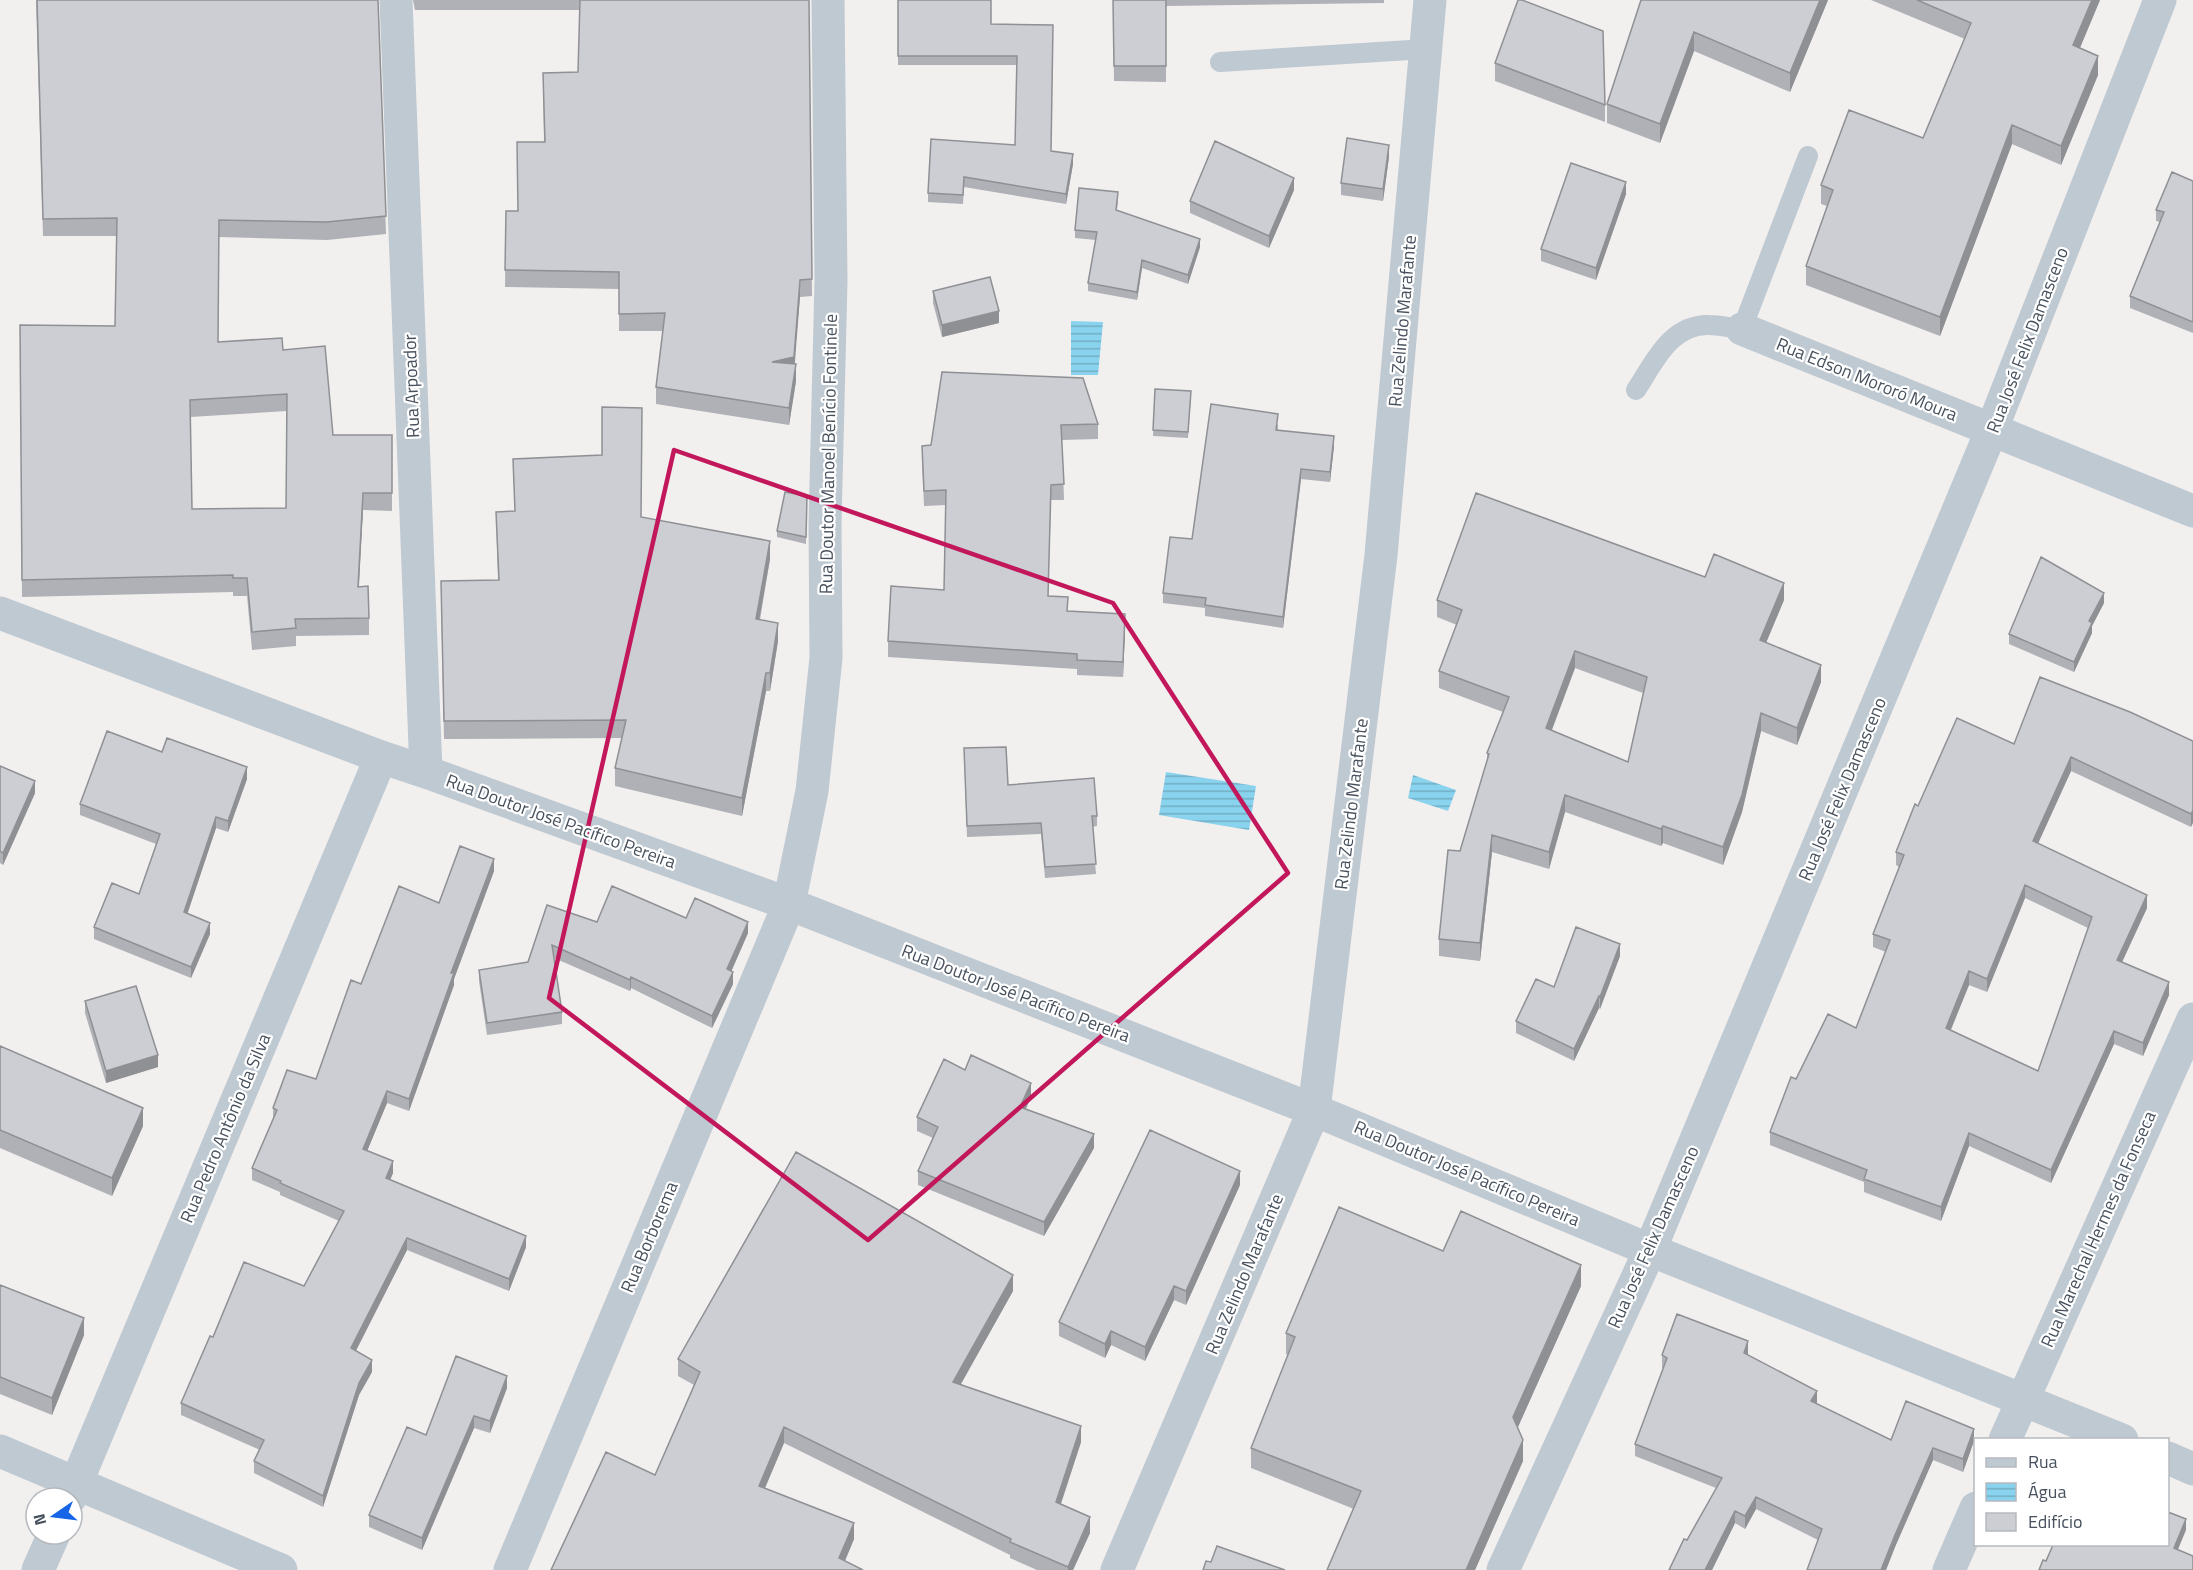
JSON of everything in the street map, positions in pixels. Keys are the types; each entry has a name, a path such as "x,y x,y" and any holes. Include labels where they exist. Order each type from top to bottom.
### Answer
{"street":[{"name":"Rua Arpoador","path":"396,0 426,772"},
{"name":"Rua Doutor Manoel Benício Fontinele","path":"789,904 812,791 826,658 825,524 831,281 828,0"},
{"name":"Rua Zelindo Marafante","path":"1118,1570 1314,1110 1381,555 1430,0"},
{"name":"Rua José Felix Damasceno","path":"1503,1570 1650,1250 1992,429 2160,0"},
{"name":"Rua Edson Mororó Moura","path":"1742,329 2193,511"},
{"name":"Rua Doutor José Pacífico Pereira","path":"0,613 381,757 789,904 1314,1110 1650,1250 2117,1438"},
{"name":"Rua Pedro Antônio da Silva","path":"75,1486 381,757"},
{"name":"Rua Borborema","path":"510,1570 789,904"},
{"name":"Rua Marechal Hermes da Fonseca","path":"2006,1438 2193,1019"},
{"path":"0,1450 66,1486"},
{"path":"2169,1458 2193,1469"},
{"path":"84,1494 281,1570"},
{"path":"1949,1570 1974,1513"},
{"path":"38,1570 49,1546"}],"lane":[{"path":"1220,62 1426,49"},
{"path":"1636,390 1668,342 1683,330 1708,325 1742,329 1808,156"}],"highlighted area":[{"path":"674,450 1113,603 1288,873 868,1240 549,998"}],"water":[{"path":"1071,321 1103,322 1098,375 1071,375"},
{"path":"1166,772 1256,786 1249,830 1159,815"},
{"path":"1413,775 1456,790 1448,811 1408,798"}],"building":[{"path":"37,0 378,0 386,216 327,222 219,220 218,342 282,338 283,350 325,346 333,435 392,435 392,493 363,493 358,587 368,586 369,618 295,619 296,628 252,632 247,578 233,578 233,575 22,580 20,325 115,326 117,218 43,219","holes":["287,394 286,508 192,509 190,400"]},
{"path":"580,0 809,0 812,279 800,280 794,357 772,362 796,364 789,408 656,387 665,313 619,314 619,272 505,270 506,211 518,211 517,142 545,142 543,73 578,72"},
{"path":"898,0 991,0 991,24 1053,25 1051,151 1073,154 1066,194 964,177 963,195 928,193 931,139 1015,145 1017,56 898,56"},
{"path":"1113,0 1166,0 1166,66 1114,66"},
{"path":"1518,0 1603,31 1605,105 1495,63"},
{"path":"1641,0 1820,0 1790,73 1694,32 1660,124 1607,104"},
{"path":"1917,0 2092,0 2073,45 2098,56 2061,146 2012,125 1940,317 1806,266 1833,190 1821,185 1849,110 1923,138 1971,23"},
{"path":"1347,138 1389,145 1383,189 1341,183"},
{"path":"1215,141 1294,178 1269,236 1190,201"},
{"path":"1571,163 1626,182 1596,268 1541,249"},
{"path":"2172,172 2193,181 2193,322 2130,296 2164,212 2156,210"},
{"path":"1079,188 1118,192 1116,210 1200,239 1188,275 1142,260 1137,292 1088,283 1097,232 1075,230"},
{"path":"990,277 999,311 942,325 933,291"},
{"path":"942,372 1083,378 1098,424 1061,425 1064,484 1051,485 1048,596 1068,597 1067,611 1125,614 1123,662 1077,660 1077,654 888,641 891,586 944,590 946,490 924,491 922,446 931,445"},
{"path":"1155,389 1191,391 1188,432 1153,430"},
{"path":"1211,404 1278,414 1276,430 1334,436 1330,472 1301,469 1283,617 1205,605 1206,598 1163,593 1170,537 1192,539"},
{"path":"602,407 642,408 641,517 770,541 756,619 778,623 770,673 766,673 742,798 615,768 626,720 444,721 441,581 499,580 496,512 515,511 513,459 602,455"},
{"path":"785,492 807,496 806,537 777,531"},
{"path":"1476,493 1705,577 1714,554 1784,583 1760,640 1821,665 1797,728 1761,713 1742,795 1723,847 1663,826 1661,829 1565,795 1549,852 1492,835 1480,943 1439,939 1448,850 1460,851 1489,754 1487,753 1509,697 1439,671 1462,610 1437,600","holes":["1575,651 1647,677 1628,762 1546,728"]},
{"path":"2041,557 2104,593 2089,621 2092,623 2074,662 2009,634"},
{"path":"2040,677 2130,712 2193,741 2193,810 2191,814 2071,757 2033,841 2147,895 2117,960 2169,982 2143,1043 2114,1031 2051,1170 1969,1133 1941,1207 1864,1179 1867,1170 1770,1132 1791,1077 1796,1079 1828,1014 1856,1028 1890,940 1873,934 1904,855 1896,852 1915,804 1918,806 1957,718 2014,744","holes":["2025,885 2092,917 2038,1071 1946,1028 1969,971 1987,979"]},
{"path":"107,731 162,752 167,738 247,767 228,821 216,817 184,912 210,923 191,967 94,927 112,883 139,894 160,834 80,804"},
{"path":"1006,747 1008,785 1094,778 1097,816 1092,816 1096,864 1045,867 1041,823 967,826 964,748"},
{"path":"0,766 35,781 3,853 0,851"},
{"path":"460,846 494,859 451,973 454,973 409,1099 387,1091 363,1149 393,1161 386,1178 526,1236 509,1279 407,1238 351,1348 372,1360 359,1383 323,1496 254,1461 264,1440 181,1403 210,1336 213,1337 244,1262 304,1286 344,1211 252,1168 277,1110 273,1108 287,1070 316,1079 351,980 361,984 399,886 439,903"},
{"path":"612,886 686,918 695,898 748,922 727,969 733,972 712,1016 631,977 630,980 552,945 562,1012 487,1023 479,970 528,962 547,905 597,922"},
{"path":"1576,927 1620,944 1600,997 1574,1049 1516,1021 1536,979 1554,987"},
{"path":"136,986 158,1055 106,1071 85,1001"},
{"path":"0,1046 143,1108 112,1178 0,1130"},
{"path":"971,1055 1031,1083 1020,1107 1094,1134 1044,1222 918,1171 938,1127 917,1117 944,1059 965,1070"},
{"path":"1150,1130 1240,1171 1186,1291 1174,1286 1145,1347 1111,1331 1105,1344 1059,1322"},
{"path":"796,1152 1013,1275 953,1382 1081,1426 1056,1502 1090,1517 1068,1567 1010,1542 1011,1539 784,1427 759,1486 854,1523 839,1558 863,1570 551,1570 606,1452 655,1475 700,1372 678,1359"},
{"path":"1339,1207 1443,1251 1461,1211 1581,1265 1513,1417 1523,1440 1466,1570 1327,1570 1361,1491 1251,1448 1295,1337 1286,1333"},
{"path":"0,1285 84,1318 52,1398 0,1377"},
{"path":"1677,1314 1748,1341 1744,1353 1817,1391 1811,1401 1891,1440 1906,1401 1974,1429 1963,1459 1933,1448 1881,1570 1807,1570 1822,1529 1756,1497 1745,1516 1735,1511 1705,1570 1669,1570 1684,1539 1687,1540 1722,1478 1635,1444 1667,1358 1662,1355"},
{"path":"456,1356 507,1376 490,1421 474,1416 422,1538 369,1515 407,1427 426,1435"},
{"path":"2169,1512 2186,1519 2174,1548 2193,1556 2193,1570 2039,1570 2043,1560 2046,1561 2053,1546 2169,1546"},
{"path":"1217,1546 1285,1570 1203,1570 1206,1561 1211,1562"}]}
